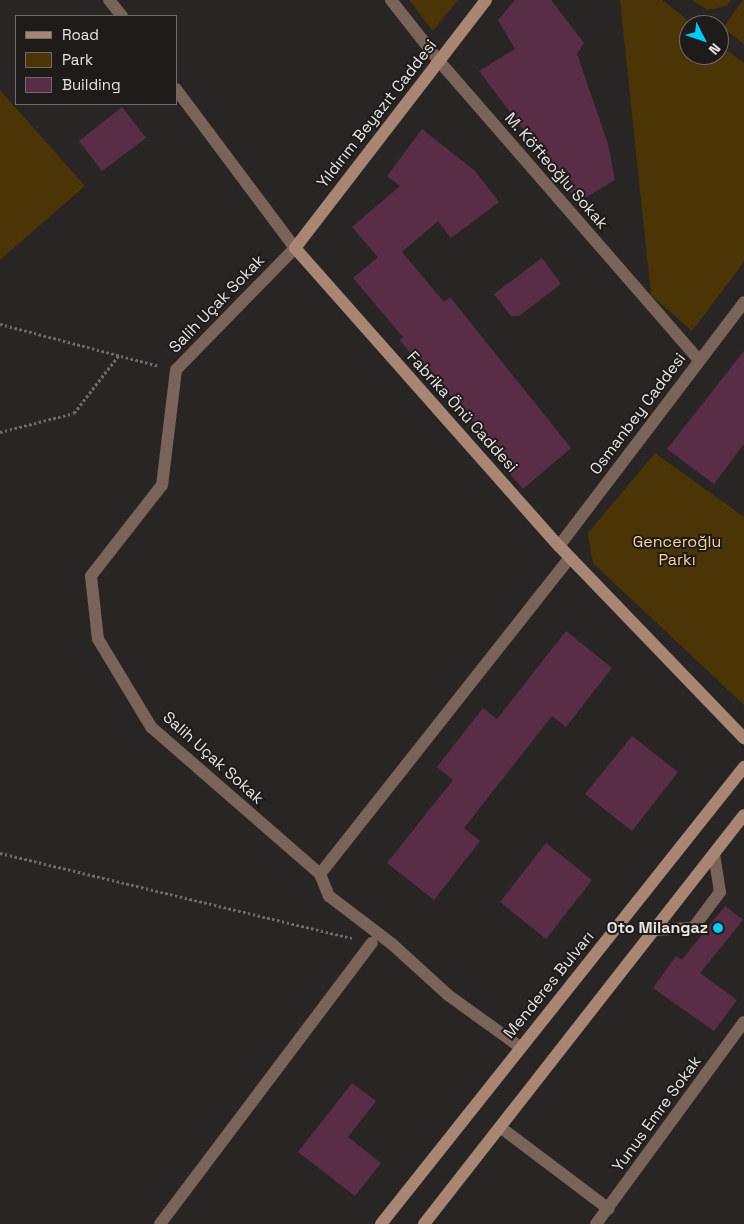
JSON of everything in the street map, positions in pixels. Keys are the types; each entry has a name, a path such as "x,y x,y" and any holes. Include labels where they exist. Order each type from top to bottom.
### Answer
{"main road":[{"name":"Yıldırım Beyazıt Caddesi","path":"295,248 486,0"},
{"name":"Fabrika Önü Caddesi","path":"295,248 559,546 744,738"},
{"name":"Menderes Bulvarı","path":"381,1224 744,767"},
{"path":"424,1224 744,815"}],"street":[{"path":"109,0 121,15"},
{"name":"M. Köfteoğlu Sokak","path":"391,0 439,61 698,360"},
{"name":"Fabrika Önü Caddesi","path":"178,93 295,248"},
{"name":"Salih Uçak Sokak","path":"295,248 176,370 162,485 91,576 98,639 151,726 320,874 329,896 392,944 448,995 520,1047"},
{"name":"Osmanbey Caddesi","path":"559,546 698,360 744,302"},
{"path":"320,874 570,558"},
{"path":"653,930 693,928 720,892 714,854"},
{"path":"160,1224 372,943"},
{"name":"Yunus Emre Sokak","path":"596,1224 744,1022"},
{"path":"500,1126 609,1208"}],"path":[{"path":"0,324 176,370"},
{"path":"0,432 74,413 119,355"},
{"path":"0,853 372,943"}],"green space":[{"path":"409,0 458,0 433,31"},
{"path":"620,0 662,0 681,15 679,15 679,65 729,65 729,52 744,63 744,262 692,331 651,295"},
{"path":"692,0 731,0 727,6 708,10"},
{"path":"744,0 744,44 729,33 729,20"},
{"path":"0,90 85,186 0,260"},
{"name":"Genceroğlu Parkı","path":"655,453 744,517 744,705 593,563 588,533"}],"building":[{"path":"515,0 551,0 584,43 577,54 608,144 615,180 578,202 479,71 515,49 498,20"},
{"path":"122,107 146,138 102,171 79,141"},
{"path":"422,129 475,171 499,202 451,238 438,221 402,252 444,302 450,297 571,448 523,489 499,461 502,458 426,366 423,369 400,340 403,337 353,278 378,257 352,227 400,186 387,176"},
{"path":"542,258 561,284 519,316 511,316 494,294"},
{"path":"744,351 744,444 714,484 667,449"},
{"path":"566,631 612,668 566,727 552,716 464,828 480,841 434,900 387,863 453,780 437,767 483,708 497,719"},
{"path":"632,736 678,772 632,831 585,794"},
{"path":"546,843 592,880 546,939 500,902"},
{"path":"725,906 743,920 700,973 737,1000 714,1031 653,988 676,956 682,960"},
{"path":"352,1083 376,1101 348,1137 381,1163 355,1196 298,1152"}],"place":[{"name":"Oto Milangaz","path":"718,928"}]}
